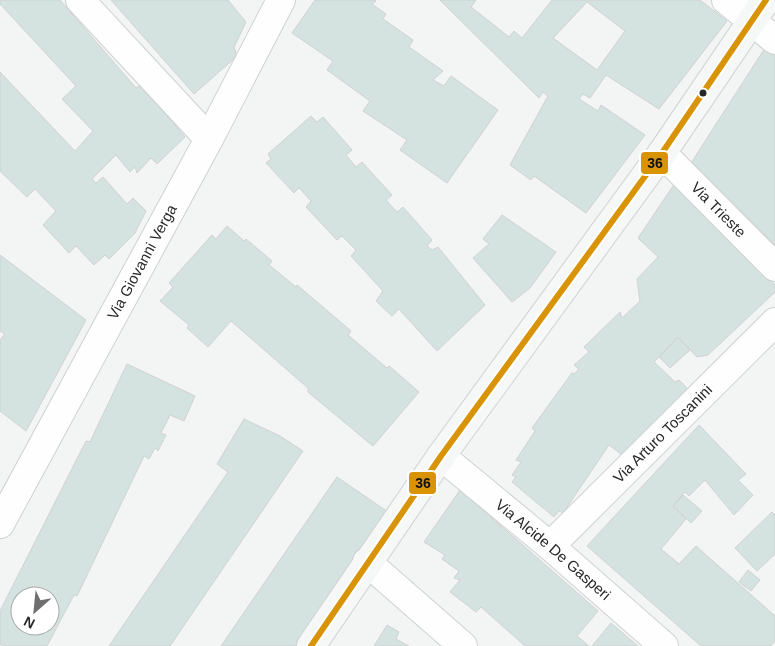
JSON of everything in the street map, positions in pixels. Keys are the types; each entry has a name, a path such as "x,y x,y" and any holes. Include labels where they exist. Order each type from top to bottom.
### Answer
{"main road":[{"path":"311,646 367,562 442,456 662,153 759,10"}],"street":[{"path":"80,0 209,139"},
{"name":"Via Giovanni Verga","path":"3,513 209,139 281,0"},
{"path":"726,0 759,10 775,40"},
{"name":"Via Trieste","path":"662,153 775,267"},
{"name":"Via Arturo Toscanini","path":"550,546 775,322"},
{"name":"Via Alcide De Gasperi","path":"442,456 550,546 664,646"},
{"path":"367,562 463,646"}],"building":[{"path":"0,0 60,0 136,88 141,85 185,137 157,164 151,158 137,173 135,167 130,172 116,155 92,179 96,183 103,177 127,204 133,198 146,211 135,233 109,259 105,255 94,265 76,246 69,253 43,225 56,211 35,189 27,197 0,171 0,72 75,151 93,131 62,99 76,86 0,4"},
{"path":"111,0 228,0 246,22 234,47 237,56 194,94"},
{"path":"315,0 376,1 372,4 386,14 383,19 413,40 409,47 443,71 433,80 444,86 451,76 498,110 447,183 400,150 407,140 363,111 370,101 327,70 333,61 292,33"},
{"path":"440,0 476,0 471,7 509,37 514,31 522,38 552,0 700,0 727,21 659,109 606,75 590,98 583,94 579,99 598,111 601,105 645,135 586,213 534,176 531,180 510,165 548,96 543,92 539,98","holes":["587,2 625,31 597,70 553,38"]},
{"path":"765,48 775,56 775,245 691,163"},
{"path":"311,116 317,122 323,117 352,150 346,155 356,167 362,162 392,195 386,200 397,212 403,207 432,240 427,246 432,250 438,247 485,305 437,351 399,309 392,316 376,301 383,291 351,256 356,250 342,236 337,240 306,207 311,201 299,188 294,193 266,163 271,159 268,154"},
{"path":"675,183 775,285 775,292 708,355 697,357 678,337 654,362 675,382 679,380 691,392 625,457 609,445 563,513 559,511 554,517 512,482 516,477 512,475 521,462 516,460 535,431 532,428 572,373 574,374 579,369 574,365 589,352 584,347 620,312 622,318 640,301 637,279 658,257 638,238"},
{"path":"502,215 556,252 530,288 512,302 473,258 489,244 483,239"},
{"path":"227,226 272,261 269,265 296,287 297,285 351,331 348,335 419,392 373,446 308,392 308,388 231,321 208,347 187,328 189,325 160,301 173,287 169,283 212,235 216,239"},
{"path":"0,255 86,320 26,431 0,411 0,340 5,334 0,331"},
{"path":"678,337 690,350 670,368 659,357"},
{"path":"127,364 195,396 184,421 170,415 161,433 166,435 158,451 155,448 149,459 144,456 77,596 74,595 60,621 60,586 13,586 86,441 90,442"},
{"path":"244,419 280,436 303,451 170,646 109,646 228,472 217,464"},
{"path":"699,425 746,474 738,480 753,495 734,515 705,480 689,496 685,492 673,506 686,519 661,549 679,564 696,546 775,616 775,641 771,646 701,646 587,546"},
{"path":"337,477 388,512 295,646 221,646"},
{"path":"460,490 598,611 577,636 589,646 525,646 481,607 476,612 450,592 460,580 454,578 459,571 442,559 445,555 424,542"},
{"path":"683,495 702,511 691,523 673,506"},
{"path":"772,512 775,515 775,554 757,571 735,548"},
{"path":"748,570 760,580 751,591 739,582"},
{"path":"10,591 10,636 52,636 47,646 3,646 0,644 0,611"},
{"path":"611,623 638,646 592,646"},
{"path":"387,625 399,632 396,639 409,646 374,646"}],"transit line":[{"name":"36","path":"311,646 441,456 662,153 766,0"}]}
